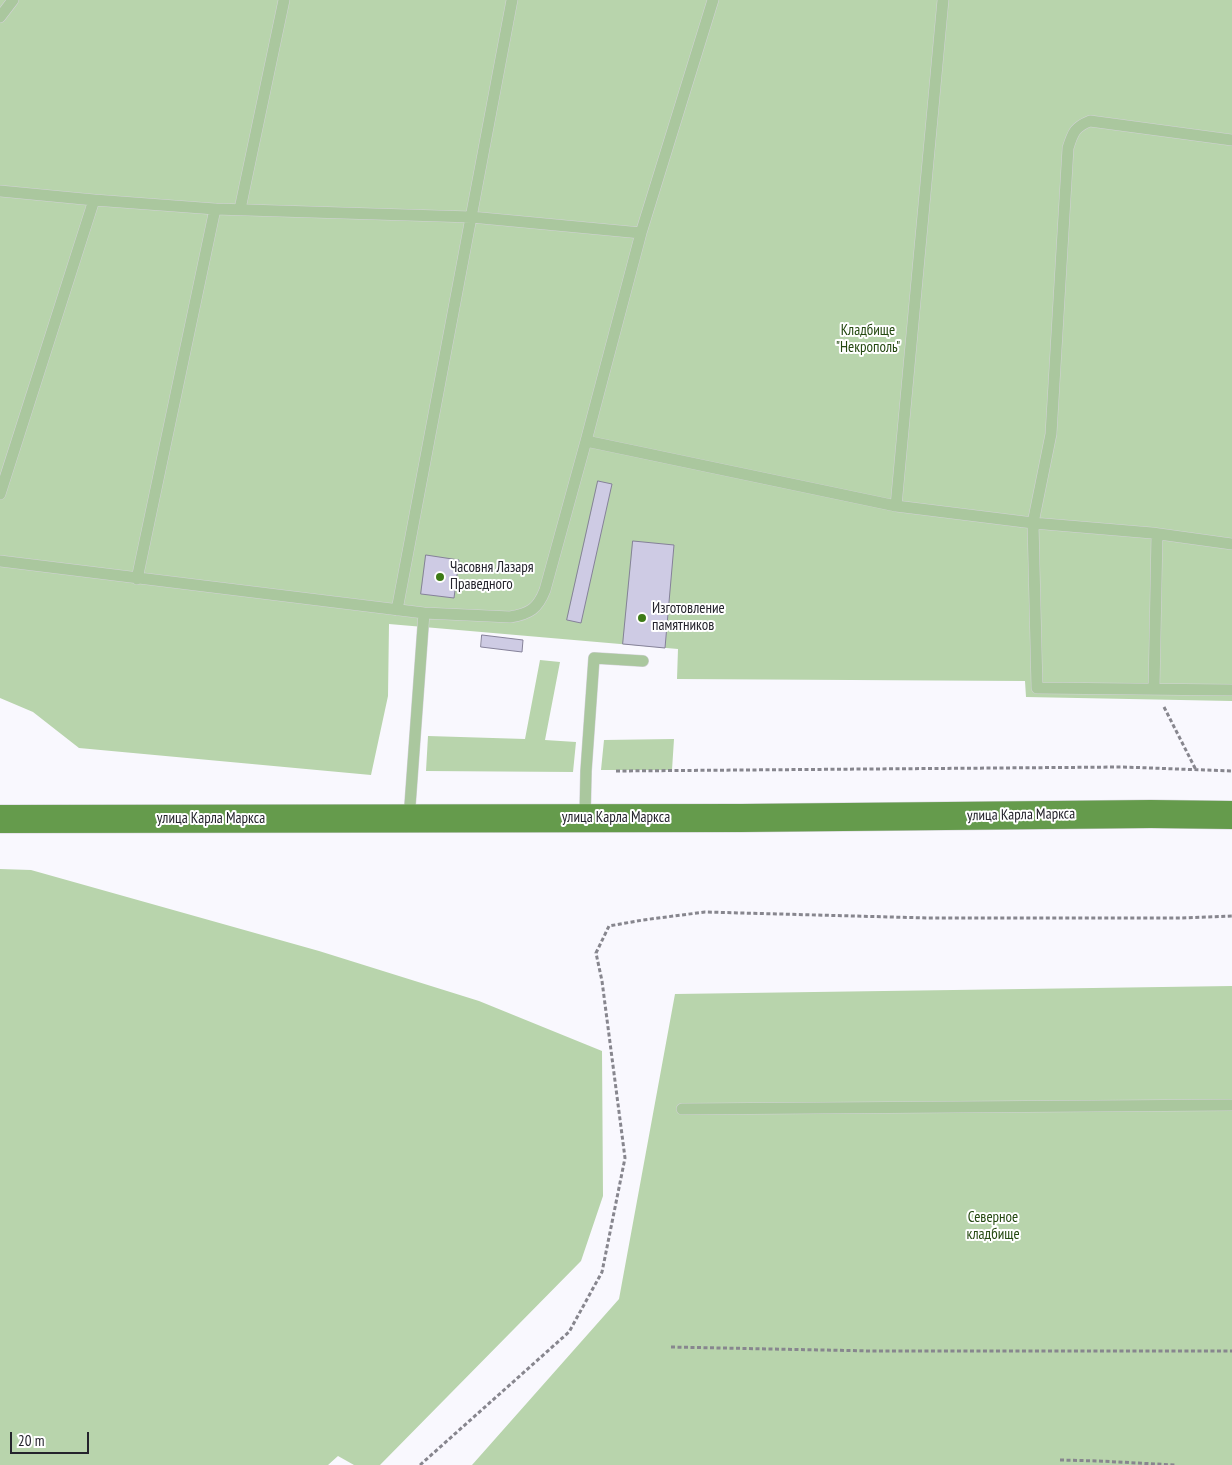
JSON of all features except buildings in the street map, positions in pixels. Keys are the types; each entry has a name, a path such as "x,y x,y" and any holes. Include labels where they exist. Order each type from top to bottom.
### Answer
{"main road":[{"name":"улица Карла Маркса","path":"0,820 1232,815"}],"lane":[{"path":"0,17 12,0"},
{"path":"240,209 284,0"},
{"path":"397,610 512,0"},
{"path":"0,561 424,613 510,617 522,615 532,610 541,601 545,590 641,233 713,0"},
{"path":"896,506 943,0"},
{"path":"1232,140 1090,121 1080,125 1072,134 1068,148 1051,434 1033,522 1037,688 1232,690"},
{"path":"0,191 215,209 471,217 641,233"},
{"path":"0,494 94,200"},
{"path":"137,579 215,209"},
{"path":"586,442 896,506 1157,534 1232,544"},
{"path":"1154,689 1157,534"},
{"path":"409,819 424,613"},
{"path":"585,817 586,771 594,658 643,661"},
{"path":"682,1109 1232,1105"}],"path":[{"path":"1154,689 1196,770"},
{"path":"616,772 1104,767 1232,772"},
{"path":"420,1465 569,1332 602,1272 625,1158 602,981 596,953 609,926 705,912 928,918 1180,918 1232,916"},
{"path":"671,1347 872,1351 1232,1351"},
{"path":"1060,1460 1175,1465"}],"green space":[{"name":"Кладбище \"Некрополь\"","path":"0,0 1232,0 1232,701 1026,697 1025,681 677,679 678,649 389,624 388,696 371,775 79,748 33,712 0,698"},
{"path":"540,660 560,662 545,740 576,742 573,772 426,771 428,736 525,739"},
{"path":"674,739 672,770 601,770 604,740"},
{"path":"0,869 31,870 319,951 479,1001 602,1051 603,1196 581,1261 380,1465 354,1465 338,1456 328,1465 0,1465"},
{"name":"Северное кладбище","path":"1232,986 1232,1465 472,1465 619,1299 675,994"}],"place":[{"name":"Часовня Лазаря Праведного","path":"440,577"},
{"name":"Изготовление памятников","path":"642,618"}]}
